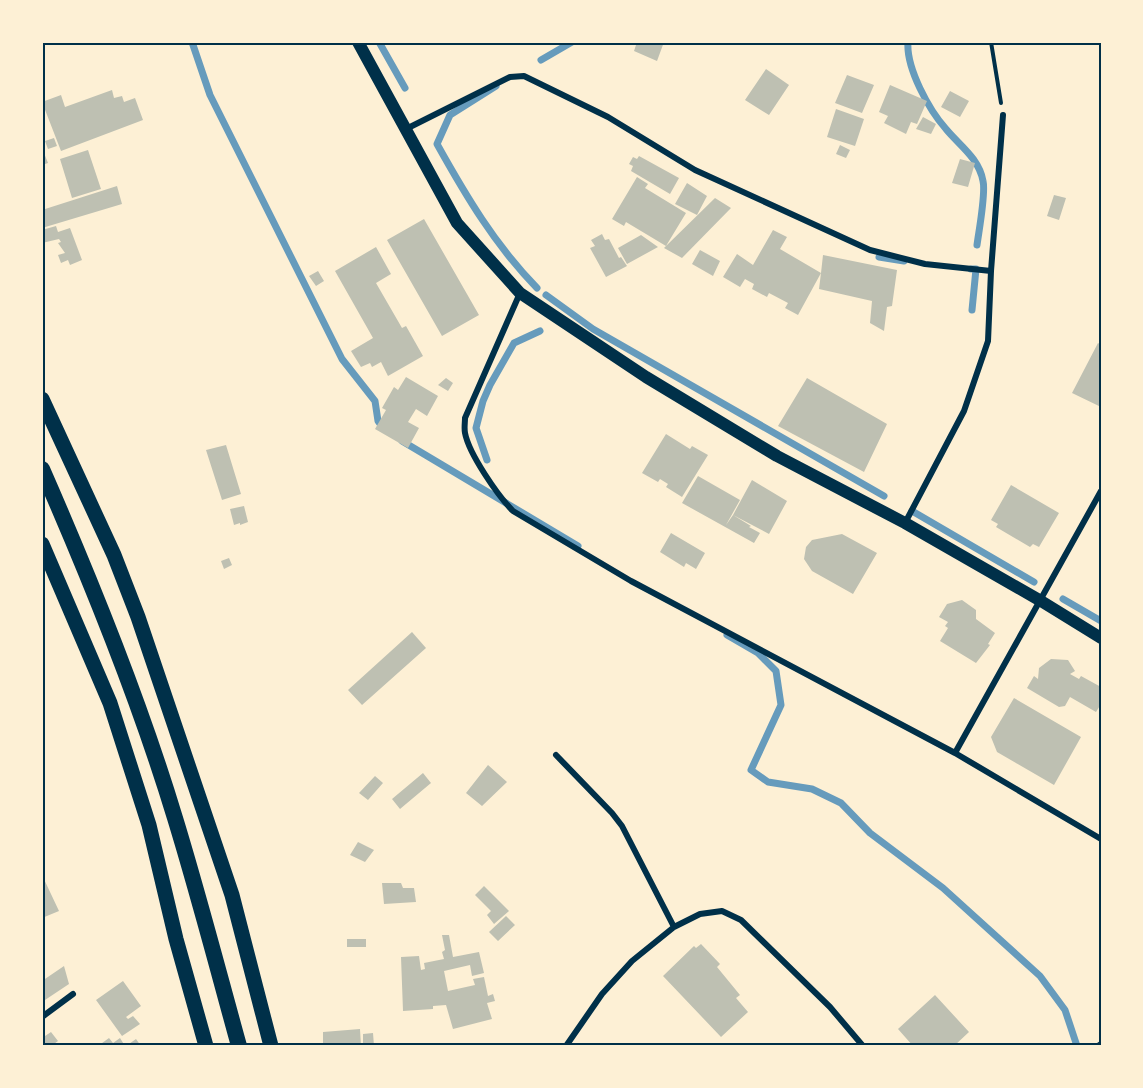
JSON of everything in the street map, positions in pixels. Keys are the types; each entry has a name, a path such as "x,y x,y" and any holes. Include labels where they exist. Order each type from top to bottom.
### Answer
{"highway":[{"path":"42,469 85,566 137,703 175,817 239,1046"}],"main road":[{"path":"358,42 457,223 520,293 646,377 777,456 905,523 1101,638"},
{"path":"42,399 114,555 138,617 232,895 271,1046"},
{"path":"42,544 110,704 149,825 176,939 206,1046"}],"street":[{"path":"406,129 510,77 524,76 608,117 695,170 870,250 925,264 991,272"},
{"path":"905,523 963,411 988,342 1003,115"},
{"path":"520,293 465,418 465,432 470,447 501,499 513,511 631,581 955,753 1101,839"},
{"path":"955,753 1101,491"},
{"path":"556,755 622,825 674,927"},
{"path":"566,1046 603,994 632,961 674,927 700,914 722,911 741,920 830,1007 864,1046"},
{"path":"42,1017 73,994"}],"path":[{"path":"991,42 1003,115"}],"building":[{"path":"637,42 664,42 657,61 634,51"},
{"path":"766,69 789,85 769,115 745,100"},
{"path":"847,75 874,85 862,113 835,103"},
{"path":"890,85 927,101 917,124 911,122 906,134 884,123 888,116 879,112"},
{"path":"112,90 114,98 122,96 124,102 135,98 143,120 61,151 42,102 61,95 65,107"},
{"path":"950,91 969,101 960,117 941,107"},
{"path":"836,109 864,119 855,146 827,137"},
{"path":"923,117 936,124 931,134 916,129"},
{"path":"54,138 57,146 48,149 45,141"},
{"path":"840,145 850,150 846,158 836,154"},
{"path":"88,150 101,189 72,198 60,159"},
{"path":"44,153 48,163 42,165 42,154"},
{"path":"639,156 679,178 670,194 631,171 633,166 629,164 633,157 637,159"},
{"path":"960,159 975,163 968,187 952,183"},
{"path":"637,177 648,184 645,188 686,213 666,246 626,222 624,226 612,219"},
{"path":"687,183 707,196 697,215 675,204"},
{"path":"117,186 122,204 42,228 42,210"},
{"path":"1054,195 1066,198 1059,220 1047,216"},
{"path":"715,198 731,208 682,258 664,248"},
{"path":"424,219 479,315 442,336 387,240"},
{"path":"56,226 58,232 70,228 82,260 70,265 68,260 61,263 58,255 65,253 58,243 61,242 59,239 42,243 42,230"},
{"path":"773,230 787,237 780,249 821,273 798,315 785,308 788,303 769,293 767,297 752,289 754,284 745,279 740,287 723,277 737,254 753,265"},
{"path":"602,234 605,240 609,239 619,258 621,257 627,266 606,277 590,248 595,246 591,240"},
{"path":"641,235 658,247 627,264 618,248"},
{"path":"376,247 391,274 376,283 402,328 406,326 423,356 388,376 381,362 372,367 370,363 361,367 351,351 373,338 335,271"},
{"path":"700,250 720,261 713,276 692,264"},
{"path":"823,255 897,270 892,306 887,307 884,331 870,323 872,301 819,289"},
{"path":"318,271 324,281 316,286 309,276"},
{"path":"1098,343 1101,345 1101,407 1072,393"},
{"path":"406,377 438,396 427,416 416,409 408,422 419,428 408,448 375,429 386,410 382,408 394,387 398,390"},
{"path":"446,378 453,383 448,391 438,385"},
{"path":"807,378 887,424 864,472 778,426"},
{"path":"666,434 690,449 692,446 708,455 682,497 666,487 668,484 660,479 658,482 642,473"},
{"path":"226,445 241,494 222,500 206,450"},
{"path":"698,476 740,500 726,525 733,515 751,526 749,527 760,533 754,543 682,503"},
{"path":"752,480 787,501 769,534 733,515"},
{"path":"1011,485 1059,513 1039,547 1033,544 1030,547 996,527 998,524 991,520"},
{"path":"244,506 248,522 234,525 230,509"},
{"path":"671,533 705,553 696,569 686,563 684,567 660,552"},
{"path":"842,534 877,553 853,594 812,571 804,559 806,547 812,540"},
{"path":"229,558 232,565 224,569 221,561"},
{"path":"962,600 976,610 976,619 995,633 988,644 990,645 976,663 940,641 948,628 945,626 948,622 939,617 947,604"},
{"path":"412,632 426,648 362,705 348,690"},
{"path":"1051,659 1068,660 1075,671 1070,674 1079,679 1081,676 1101,687 1101,704 1096,712 1070,697 1065,706 1059,707 1027,688 1034,676 1038,679 1039,668"},
{"path":"1014,698 1081,737 1054,785 997,752 991,737"},
{"path":"488,765 507,782 482,806 466,793"},
{"path":"423,773 431,783 400,809 392,799"},
{"path":"375,776 383,783 368,800 359,793"},
{"path":"358,842 374,850 365,862 350,855"},
{"path":"42,875 59,911 42,918"},
{"path":"382,883 401,883 403,888 414,888 416,902 384,904"},
{"path":"484,886 509,911 494,924 487,915 491,911 475,895"},
{"path":"506,916 515,925 498,941 489,932"},
{"path":"442,935 449,935 453,957 479,952 484,973 472,976 470,965 444,971 448,991 475,985 473,979 484,977 488,996 493,994 495,1001 487,1003 492,1019 453,1029 446,1005 433,1006 433,1009 403,1011 401,957 419,956 421,970 425,969 424,963 444,959"},
{"path":"347,939 366,939 366,947 347,947"},
{"path":"701,944 720,964 717,967 740,995 736,998 748,1012 721,1037 663,976 694,946 696,948"},
{"path":"64,966 69,984 42,1002 42,981"},
{"path":"123,981 141,1006 126,1017 128,1019 133,1016 140,1024 122,1036 96,1000"},
{"path":"935,995 969,1032 954,1046 913,1046 898,1029"},
{"path":"360,1029 361,1046 323,1045 323,1032"},
{"path":"51,1032 58,1041 51,1046 42,1046 42,1038"},
{"path":"373,1033 374,1046 363,1046 363,1034"},
{"path":"109,1038 113,1043 120,1038 125,1046 98,1046"},
{"path":"136,1039 141,1046 126,1046"}],"waterway":[{"path":"192,42 210,95 342,359 375,401 378,421 383,428"},
{"path":"379,42 405,88"},
{"path":"541,60 572,42"},
{"path":"908,42 911,64 926,100 939,121 968,152 981,173 984,194 977,245"},
{"path":"496,86 450,115 437,144 482,219 508,255 537,288"},
{"path":"879,257 904,261"},
{"path":"971,269 976,269 972,310"},
{"path":"546,295 593,329 884,496"},
{"path":"487,460 476,428 483,401 514,343 540,331"},
{"path":"402,441 578,546"},
{"path":"912,511 1034,582"},
{"path":"1063,599 1101,621"},
{"path":"727,635 758,653 776,671 781,705 751,770 768,782 812,789 841,803 870,833 943,888 1040,976 1065,1010 1077,1046"}]}
